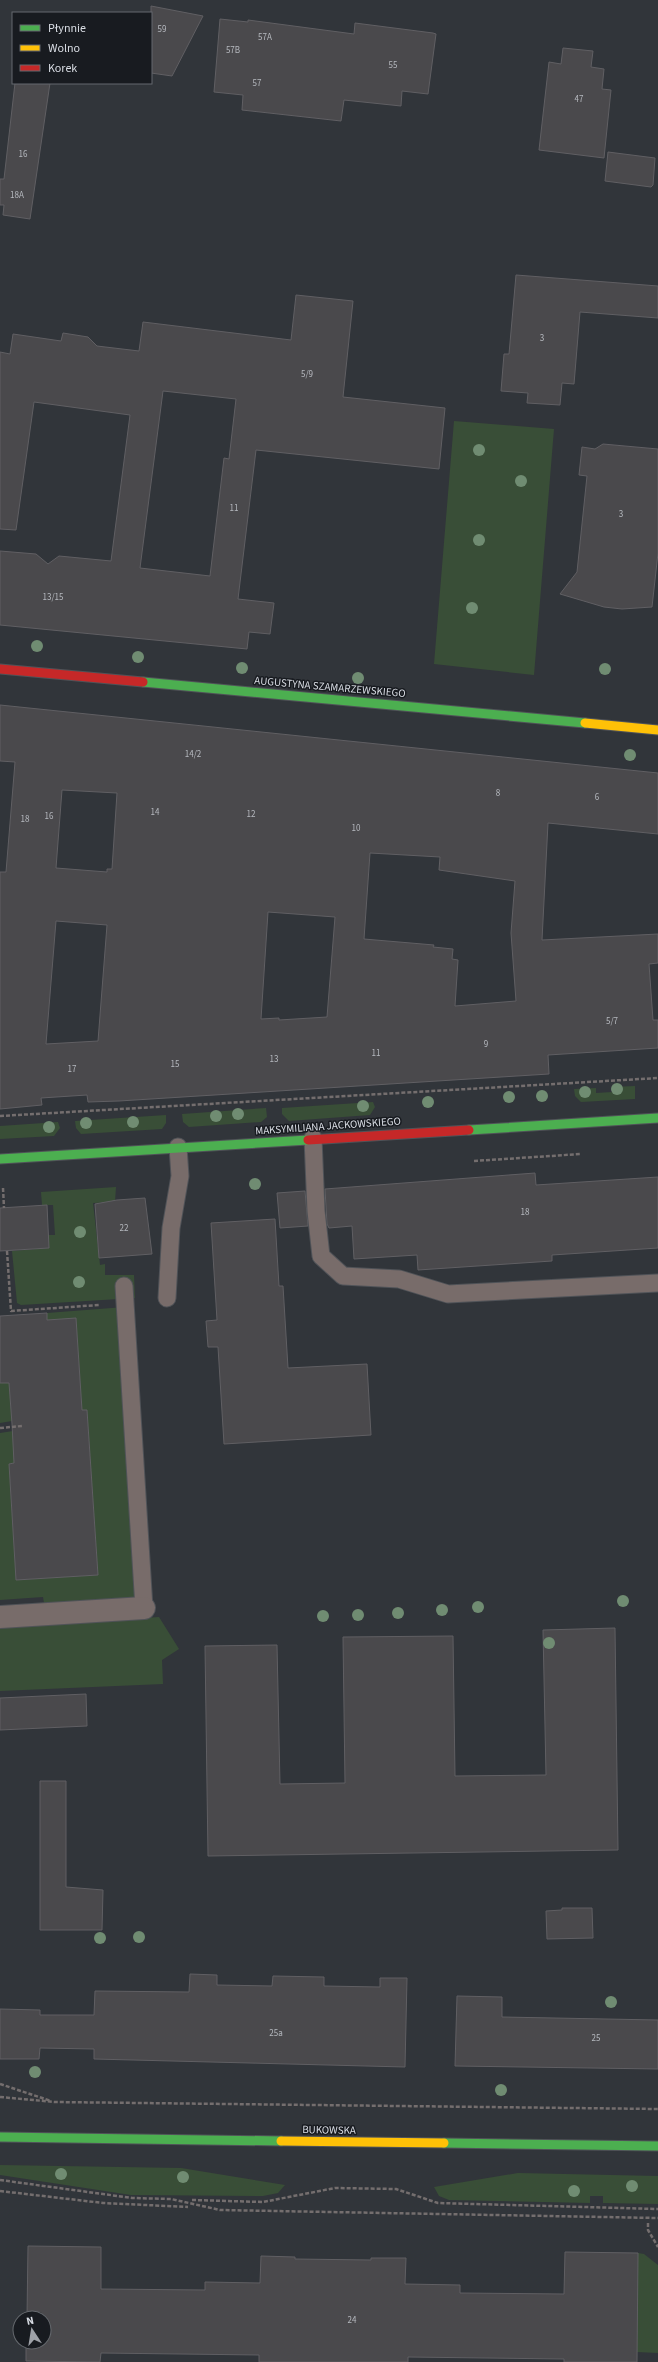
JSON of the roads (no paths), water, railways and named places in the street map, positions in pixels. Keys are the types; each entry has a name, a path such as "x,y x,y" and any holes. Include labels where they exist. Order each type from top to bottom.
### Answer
{"street":[{"name":"AUGUSTYNA SZAMARZEWSKIEGO","path":"0,669 658,730"},
{"name":"MAKSYMILIANA JACKOWSKIEGO","path":"0,1158 658,1118"},
{"path":"0,1617 144,1608"},
{"name":"BUKOWSKA","path":"0,2137 658,2146"}],"lane":[{"path":"313,1138 316,1211 322,1256 343,1276 399,1279 448,1294 658,1283"},
{"path":"167,1298 171,1228 180,1176 178,1147"},
{"path":"124,1286 144,1608"}]}
